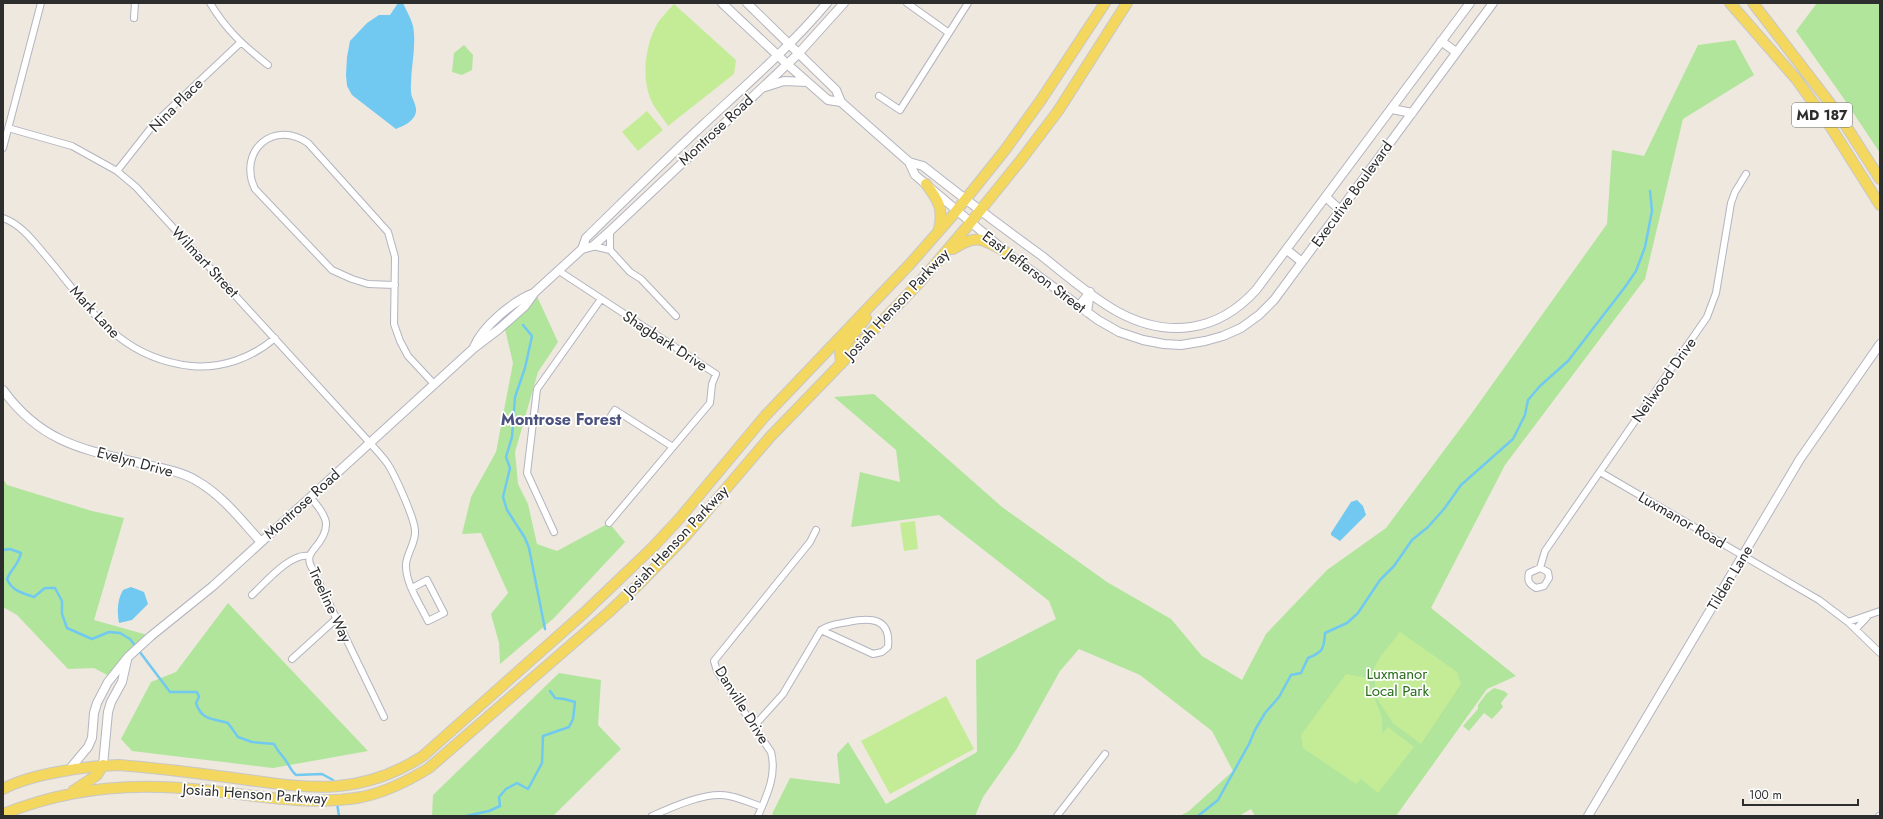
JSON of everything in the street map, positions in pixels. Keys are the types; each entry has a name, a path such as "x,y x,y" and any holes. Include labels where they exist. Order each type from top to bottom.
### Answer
{"main road":[{"name":"Josiah Henson Parkway","path":"68,771 119,764 309,787 352,785 372,781 392,773 423,756 608,591 666,533 765,416 879,298 957,211 1005,150 1105,3"},
{"name":"Josiah Henson Parkway","path":"68,794 112,788 161,786 308,800 351,798 384,791 405,782 428,768 609,612 673,548 770,437 896,308 942,257 980,211 1058,111 1127,3"},
{"name":"MD 187","path":"1730,3 1797,80 1832,129 1880,205"},
{"name":"MD 187","path":"1753,3 1840,115 1880,178"},
{"path":"926,184 935,196 942,211 938,232"},
{"path":"942,257 974,238 986,240 1006,252"},
{"path":"841,364 840,354 842,348 864,321 879,298"},
{"path":"3,814 26,805 68,794 90,780 100,771 103,765"},
{"path":"3,789 40,776 68,771"}],"street":[{"path":"3,148 41,3"},
{"path":"134,18 135,3"},
{"path":"210,3 222,23 240,43 268,65"},
{"name":"East Jefferson Street","path":"722,3 777,55 828,100 841,102"},
{"name":"East Jefferson Street","path":"747,3 836,90 841,102 909,162 915,175 1006,252 1087,312 1112,328 1134,338 1154,343 1181,345"},
{"name":"Montrose Road","path":"582,249 586,238 650,174 789,44 827,3"},
{"name":"Montrose Road","path":"68,771 88,747 92,738 94,713 97,703 108,682 128,657 212,586 474,348 504,326 524,306 534,292 582,249 592,246 610,231 798,54 844,3"},
{"path":"907,3 949,33"},
{"path":"879,96 900,110 968,3"},
{"name":"Executive Boulevard","path":"1178,329 1189,328 1211,322 1240,306 1256,290 1470,3"},
{"name":"Executive Boulevard","path":"1181,345 1214,339 1232,333 1251,322 1274,300 1493,3"},
{"path":"1441,41 1456,52"},
{"name":"Nina Place","path":"117,171 154,124 240,43"},
{"path":"763,87 784,81 807,82"},
{"path":"1392,109 1412,113"},
{"name":"Wilmart Street","path":"8,128 72,146 117,171 136,187 370,442 388,464 413,520 415,531 414,538 406,563 407,573 412,588 428,621 444,613 427,580 412,588"},
{"path":"395,284 368,284 332,270 318,258 255,189 250,179 250,165 253,152 264,140 279,134 293,134 308,143 388,232 395,256 395,284 394,324 400,341 408,356 434,384"},
{"name":"East Jefferson Street","path":"909,162 923,166 980,211 1111,307 1131,318 1154,325 1178,329"},
{"name":"Neilwood Drive","path":"1540,568 1545,551 1707,318 1716,293 1731,203 1735,192 1746,174"},
{"path":"1326,197 1340,210"},
{"name":"Mark Lane","path":"3,218 24,230 106,328 134,349 160,360 202,367 222,364 242,358 265,346 275,338"},
{"path":"610,231 610,250"},
{"path":"592,246 610,250 630,272 641,279 676,316"},
{"path":"1287,250 1302,262"},
{"name":"Shagbark Drive","path":"559,270 716,374 712,384 710,403 610,523"},
{"path":"1079,306 1090,292"},
{"path":"1087,312 1090,292"},
{"path":"554,532 527,474 537,389 601,299"},
{"name":"Tilden Lane","path":"1588,816 1744,556 1800,459 1880,344"},
{"name":"Evelyn Drive","path":"3,390 26,417 42,430 63,441 78,447 169,470 196,480 218,495 261,542"},
{"path":"609,419 615,410 673,447"},
{"name":"Luxmanor Road","path":"1600,472 1819,600 1848,622 1880,652"},
{"name":"Treeline Way","path":"310,497 326,516 327,524 323,537 309,556 310,564 384,717"},
{"name":"Danville Drive","path":"758,816 769,791 773,772 771,752 717,671 714,662 810,542 816,530"},
{"path":"252,595 290,560 302,555 309,556"},
{"path":"1848,622 1880,611"},
{"path":"1856,629 1868,616"},
{"path":"292,659 336,619"},
{"path":"755,726 783,694 821,630 830,625 854,621 878,621 885,626 889,635 888,647 882,652 873,654 821,630"},
{"path":"103,765 108,712 111,702 122,682 128,657"},
{"path":"1057,816 1105,754"},
{"path":"652,816 700,798 715,795 729,795 762,807"}],"green space":[{"path":"1817,3 1880,3 1880,153 1796,31"},
{"path":"674,4 736,60 734,74 668,126 656,109 650,97 646,77 646,57 655,28"},
{"name":"Luxmanor Local Park","path":"1735,40 1754,75 1683,119 1645,279 1505,465 1431,608 1516,676 1487,689 1396,816 1255,816 1251,809 1239,816 1180,816 1189,811 1233,771 1212,731 1140,675 1079,649 1060,671 1016,750 983,797 975,816 776,816 772,814 790,778 840,784 837,754 848,742 886,804 977,752 976,660 1056,619 1049,601 939,515 851,527 860,472 900,482 896,450 834,397 874,394 1002,507 1107,582 1171,619 1202,656 1242,680 1266,634 1327,570 1386,528 1469,417 1607,224 1612,150 1644,156 1698,45"},
{"path":"464,45 473,55 472,70 462,75 452,72 454,53"},
{"path":"647,111 663,130 638,151 622,132"},
{"path":"535,292 558,342 538,372 515,452 518,484 528,504 537,544 557,551 609,523 625,542 554,618 500,664 499,643 491,614 508,593 481,533 462,534 471,497 496,452 513,363 504,325"},
{"path":"3,479 7,485 92,511 124,518 94,620 151,636 113,678 94,668 68,669 17,615 3,607"},
{"path":"915,521 918,549 904,551 900,523"},
{"path":"228,603 368,751 273,768 132,751 121,739 151,682 176,672"},
{"name":"Luxmanor Local Park","path":"1400,632 1457,672 1461,684 1421,744 1393,723 1376,697 1374,668 1380,657"},
{"path":"559,673 601,680 598,725 621,749 553,816 432,816 433,795"},
{"path":"1346,674 1367,678 1382,718 1382,734 1388,727 1414,747 1378,793 1361,779 1356,784 1303,748 1301,735"},
{"path":"1494,688 1508,694 1501,703 1503,707 1492,719 1484,713 1469,731 1463,726 1478,709 1478,705 1486,694"},
{"path":"946,696 974,749 890,794 861,741"}],"water":[{"path":"398,3 403,3 413,26 414,50 411,75 411,94 416,107 416,113 410,121 396,129 352,95 347,86 346,75 350,41 367,23 379,15 390,15"},
{"path":"1357,500 1363,506 1366,515 1340,541 1331,535 1331,533 1351,502"},
{"path":"131,587 144,592 148,604 132,620 119,623 118,610 120,598 123,590"}],"waterway":[{"path":"1198,816 1218,800 1249,744 1255,730 1265,713 1279,697 1291,675 1301,673 1308,658 1320,652 1324,643 1325,633 1347,623 1358,613 1380,580 1394,566 1412,540 1428,527 1444,509 1461,485 1513,439 1525,415 1528,400 1540,386 1568,361 1625,287 1636,271 1645,247 1652,211 1650,191"},
{"path":"523,325 532,336 525,368 515,397 512,437 506,457 510,468 503,497 507,510 525,538 529,548 545,629"},
{"path":"3,550 10,549 21,553 7,579 9,583 18,591 34,597 45,588 55,588 62,601 62,614 67,628 92,639 109,632 120,633 130,639 170,692 197,692 199,697 196,703 198,709 205,716 228,723 238,737 252,742 274,744 296,775 322,774 333,780 334,784"},
{"path":"466,816 489,811 500,806 499,797 506,789 517,783 528,789 542,763 543,736 569,727 573,719 575,702 555,698 550,691"},
{"path":"337,803 339,816"}],"district":[{"name":"Montrose Forest","path":"561,419"}]}
